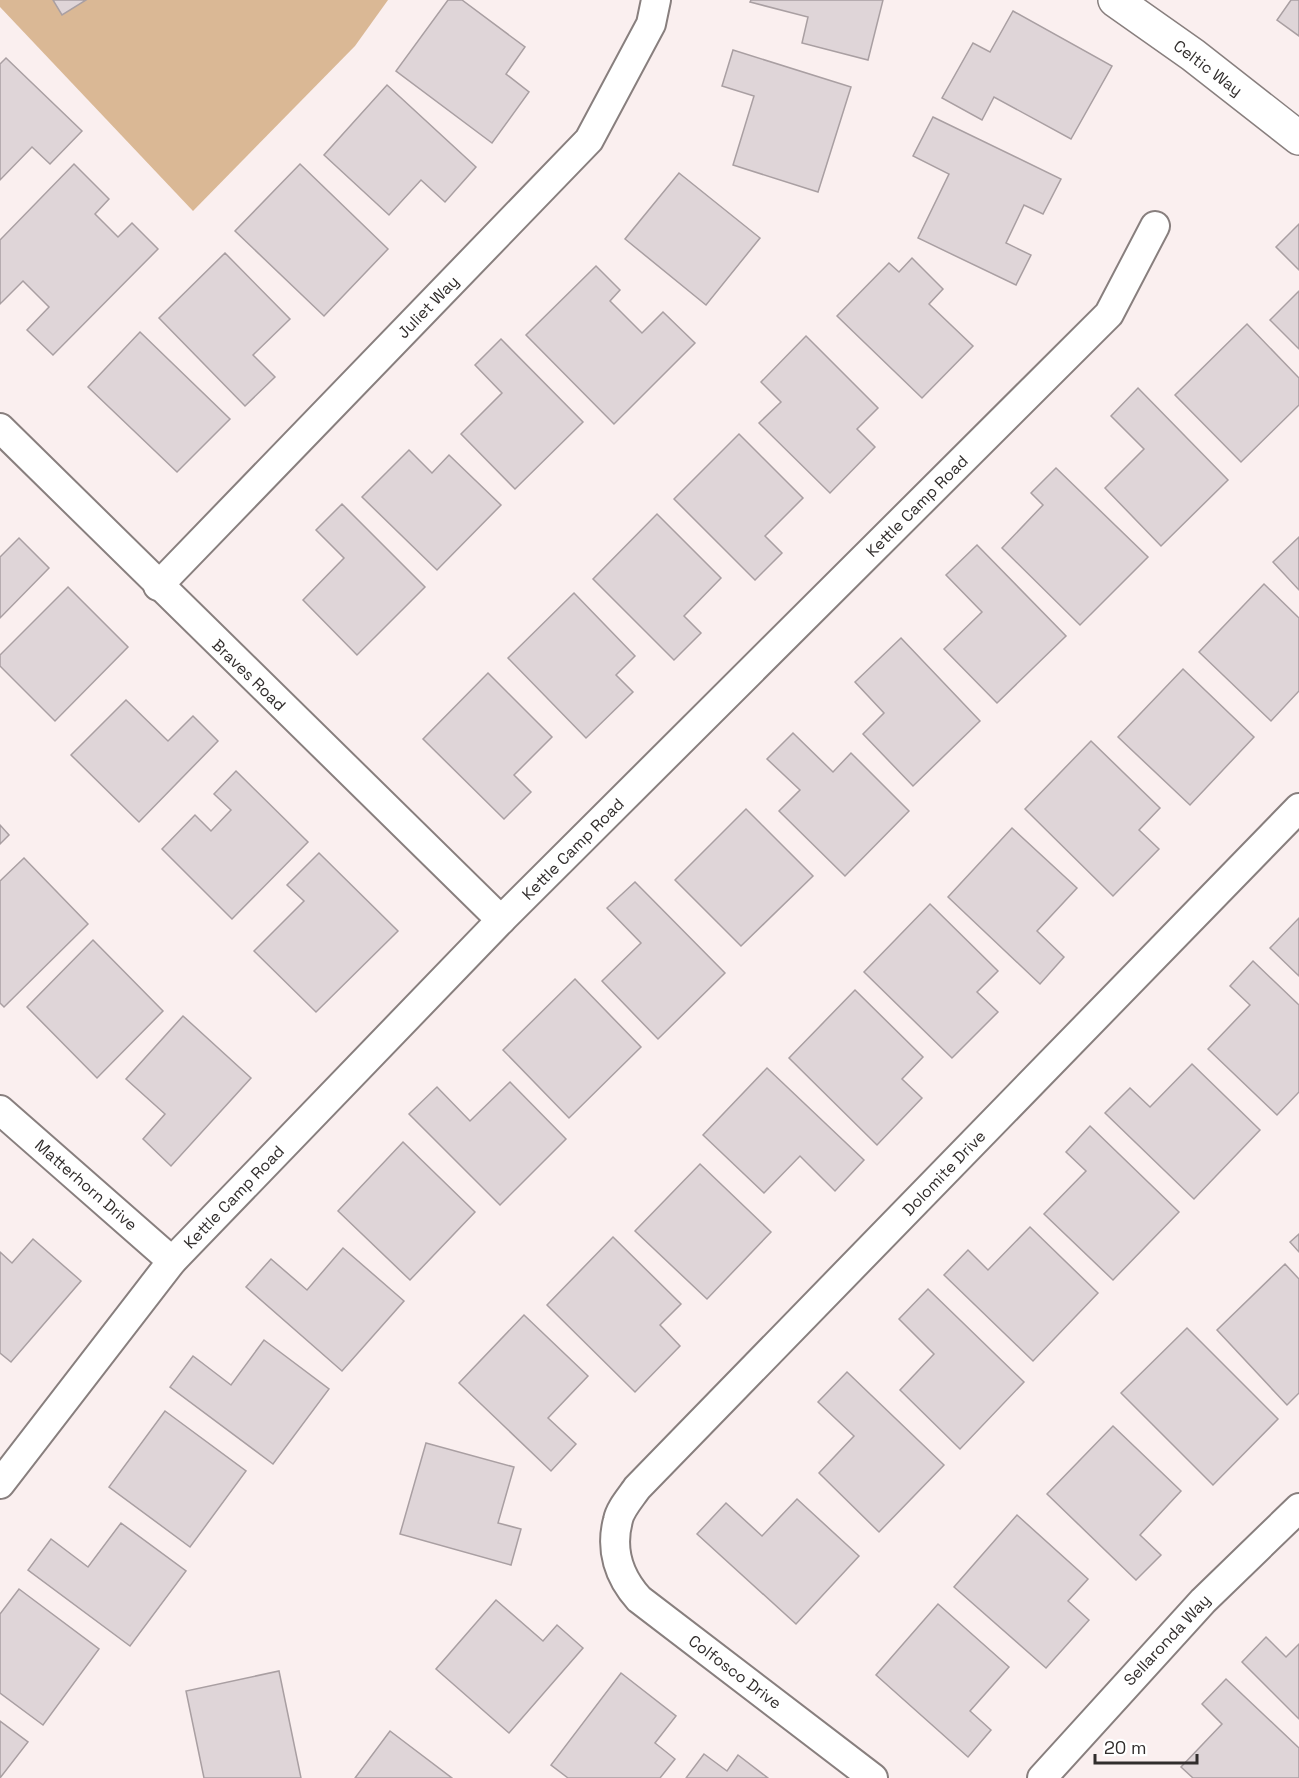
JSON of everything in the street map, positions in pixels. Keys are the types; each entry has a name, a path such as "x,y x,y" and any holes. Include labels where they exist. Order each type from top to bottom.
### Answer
{"street":[{"name":"Juliet Way","path":"158,586 589,140 651,24 656,0"},
{"name":"Celtic Way","path":"1115,0 1193,55 1299,138"},
{"name":"Kettle Camp Road","path":"0,1484 172,1261 501,920 1110,314 1155,226"},
{"name":"Braves Road","path":"0,428 158,586 501,920"},
{"name":"Dolomite Drive","path":"615,1552 618,1519 637,1488 1299,808"},
{"name":"Matterhorn Drive","path":"0,1110 172,1261"},
{"name":"Sellaronda Way","path":"1042,1778 1203,1600 1299,1508"},
{"name":"Colfosco Drive","path":"615,1552 623,1577 639,1599 873,1778"}],"shaded area":[{"path":"0,0 388,0 355,46 193,211 0,7"}],"building":[{"path":"53,0 86,0 62,15"},
{"path":"448,0 462,0 525,47 506,74 529,92 492,143 396,71"},
{"path":"751,0 883,0 868,60 802,43 808,17 750,2"},
{"path":"1291,0 1299,0 1299,36 1277,20"},
{"path":"1013,11 1112,66 1071,139 994,97 982,120 942,98 973,43 990,52"},
{"path":"733,50 851,87 818,192 733,165 754,96 722,86"},
{"path":"6,58 82,131 50,164 32,147 0,180 0,64"},
{"path":"387,85 476,167 445,202 421,180 389,215 324,155"},
{"path":"933,117 1061,179 1043,214 1024,205 1006,243 1031,255 1016,285 918,238 949,174 913,156"},
{"path":"74,164 109,199 95,214 118,237 132,223 158,249 53,355 27,330 49,307 23,281 0,304 0,240"},
{"path":"300,164 388,249 324,316 235,231"},
{"path":"679,173 760,238 706,305 625,239"},
{"path":"1299,224 1299,270 1276,247"},
{"path":"225,253 290,319 253,355 275,377 245,406 159,318"},
{"path":"912,258 943,289 929,304 973,346 922,398 837,316 889,263 899,272"},
{"path":"596,266 620,290 610,301 642,333 663,312 695,343 614,424 526,335"},
{"path":"1299,291 1299,349 1270,320"},
{"path":"1247,324 1299,378 1299,405 1241,462 1175,395"},
{"path":"140,332 230,419 177,472 88,387"},
{"path":"806,336 878,408 857,429 875,447 830,493 759,423 781,402 761,382"},
{"path":"501,339 583,422 515,489 461,434 502,393 475,365"},
{"path":"1138,388 1228,480 1161,546 1105,488 1144,449 1111,416"},
{"path":"739,434 803,498 765,536 782,553 755,580 674,499"},
{"path":"409,450 432,473 449,455 501,505 437,570 362,497"},
{"path":"1056,468 1148,557 1080,625 1002,548 1043,505 1031,493"},
{"path":"342,504 425,587 357,655 303,600 344,558 316,530"},
{"path":"657,514 721,578 684,616 701,633 674,660 593,579"},
{"path":"1299,537 1299,590 1273,562"},
{"path":"19,538 49,568 0,618 0,557"},
{"path":"977,545 1066,636 997,703 944,649 982,612 946,575"},
{"path":"1264,584 1299,618 1299,691 1271,721 1199,652"},
{"path":"68,587 128,647 55,721 0,666 0,655"},
{"path":"574,593 635,656 616,675 633,692 586,738 508,658"},
{"path":"901,638 980,721 913,786 863,734 884,713 855,682"},
{"path":"1183,669 1254,737 1190,805 1118,737"},
{"path":"488,673 552,737 514,775 531,792 504,819 423,739"},
{"path":"126,700 168,741 193,716 218,741 139,822 71,755"},
{"path":"793,733 833,772 851,753 909,811 845,876 779,811 800,790 767,759"},
{"path":"1091,741 1160,808 1139,830 1159,849 1113,896 1025,809"},
{"path":"236,771 308,842 232,919 162,849 195,815 211,831 231,810 214,794"},
{"path":"746,809 813,876 741,946 675,880"},
{"path":"0,825 9,835 0,844"},
{"path":"1012,828 1077,888 1037,931 1064,957 1040,984 948,897"},
{"path":"319,853 398,931 316,1012 254,951 304,901 287,885"},
{"path":"24,858 88,924 4,1007 0,1003 0,881"},
{"path":"635,882 725,973 658,1039 602,981 641,943 607,908"},
{"path":"930,904 998,971 977,992 998,1012 952,1058 864,972"},
{"path":"1299,918 1299,976 1270,948"},
{"path":"93,940 163,1011 97,1078 27,1007"},
{"path":"1253,961 1299,1005 1299,1092 1277,1115 1208,1049 1250,1005 1230,986"},
{"path":"575,979 641,1047 569,1118 503,1050"},
{"path":"855,990 923,1057 902,1079 922,1098 877,1145 789,1058"},
{"path":"183,1016 251,1078 171,1166 143,1139 165,1114 126,1079"},
{"path":"1192,1064 1260,1130 1194,1199 1105,1113 1130,1088 1150,1107"},
{"path":"767,1068 864,1160 835,1191 800,1156 764,1193 703,1135"},
{"path":"510,1082 566,1139 500,1205 409,1114 437,1087 470,1121"},
{"path":"1090,1126 1179,1212 1113,1280 1044,1214 1086,1171 1066,1152"},
{"path":"403,1142 475,1212 410,1280 338,1211"},
{"path":"700,1164 771,1232 707,1299 635,1231"},
{"path":"1030,1227 1098,1293 1033,1361 944,1275 968,1250 988,1270"},
{"path":"1299,1234 1299,1252 1290,1242"},
{"path":"613,1237 681,1304 660,1325 680,1346 635,1392 547,1305"},
{"path":"33,1239 81,1281 11,1362 0,1353 0,1252 12,1263"},
{"path":"343,1248 404,1301 342,1371 246,1287 271,1259 307,1290"},
{"path":"1285,1264 1299,1279 1299,1393 1287,1405 1217,1330"},
{"path":"928,1289 1024,1382 960,1449 900,1390 934,1354 899,1319"},
{"path":"524,1315 588,1376 548,1418 576,1444 551,1471 459,1383"},
{"path":"1187,1328 1278,1419 1213,1485 1121,1393"},
{"path":"264,1340 329,1389 273,1464 170,1387 193,1356 231,1385"},
{"path":"847,1372 944,1465 879,1532 819,1473 854,1436 818,1402"},
{"path":"165,1411 246,1471 190,1547 109,1487"},
{"path":"1113,1426 1181,1491 1140,1535 1161,1555 1136,1580 1047,1494"},
{"path":"426,1443 514,1467 498,1523 521,1529 511,1565 400,1534"},
{"path":"797,1499 859,1556 796,1624 697,1534 726,1503 762,1536"},
{"path":"1017,1515 1088,1579 1068,1601 1089,1620 1046,1668 954,1587"},
{"path":"121,1523 186,1571 130,1646 28,1570 51,1539 88,1567"},
{"path":"19,1589 99,1649 43,1725 0,1693 0,1614"},
{"path":"496,1600 543,1641 557,1625 583,1648 509,1733 436,1669"},
{"path":"938,1604 1009,1667 970,1711 991,1730 968,1757 876,1675"},
{"path":"1266,1637 1286,1657 1299,1644 1299,1719 1242,1662"},
{"path":"279,1671 301,1778 204,1778 186,1691"},
{"path":"621,1673 676,1716 655,1743 675,1759 660,1778 568,1778 551,1765"},
{"path":"1226,1679 1299,1748 1299,1778 1193,1778 1181,1767 1222,1724 1202,1704"},
{"path":"0,1721 28,1742 0,1778"},
{"path":"390,1731 452,1778 355,1778"},
{"path":"704,1754 727,1771 738,1755 768,1778 686,1778"}]}
